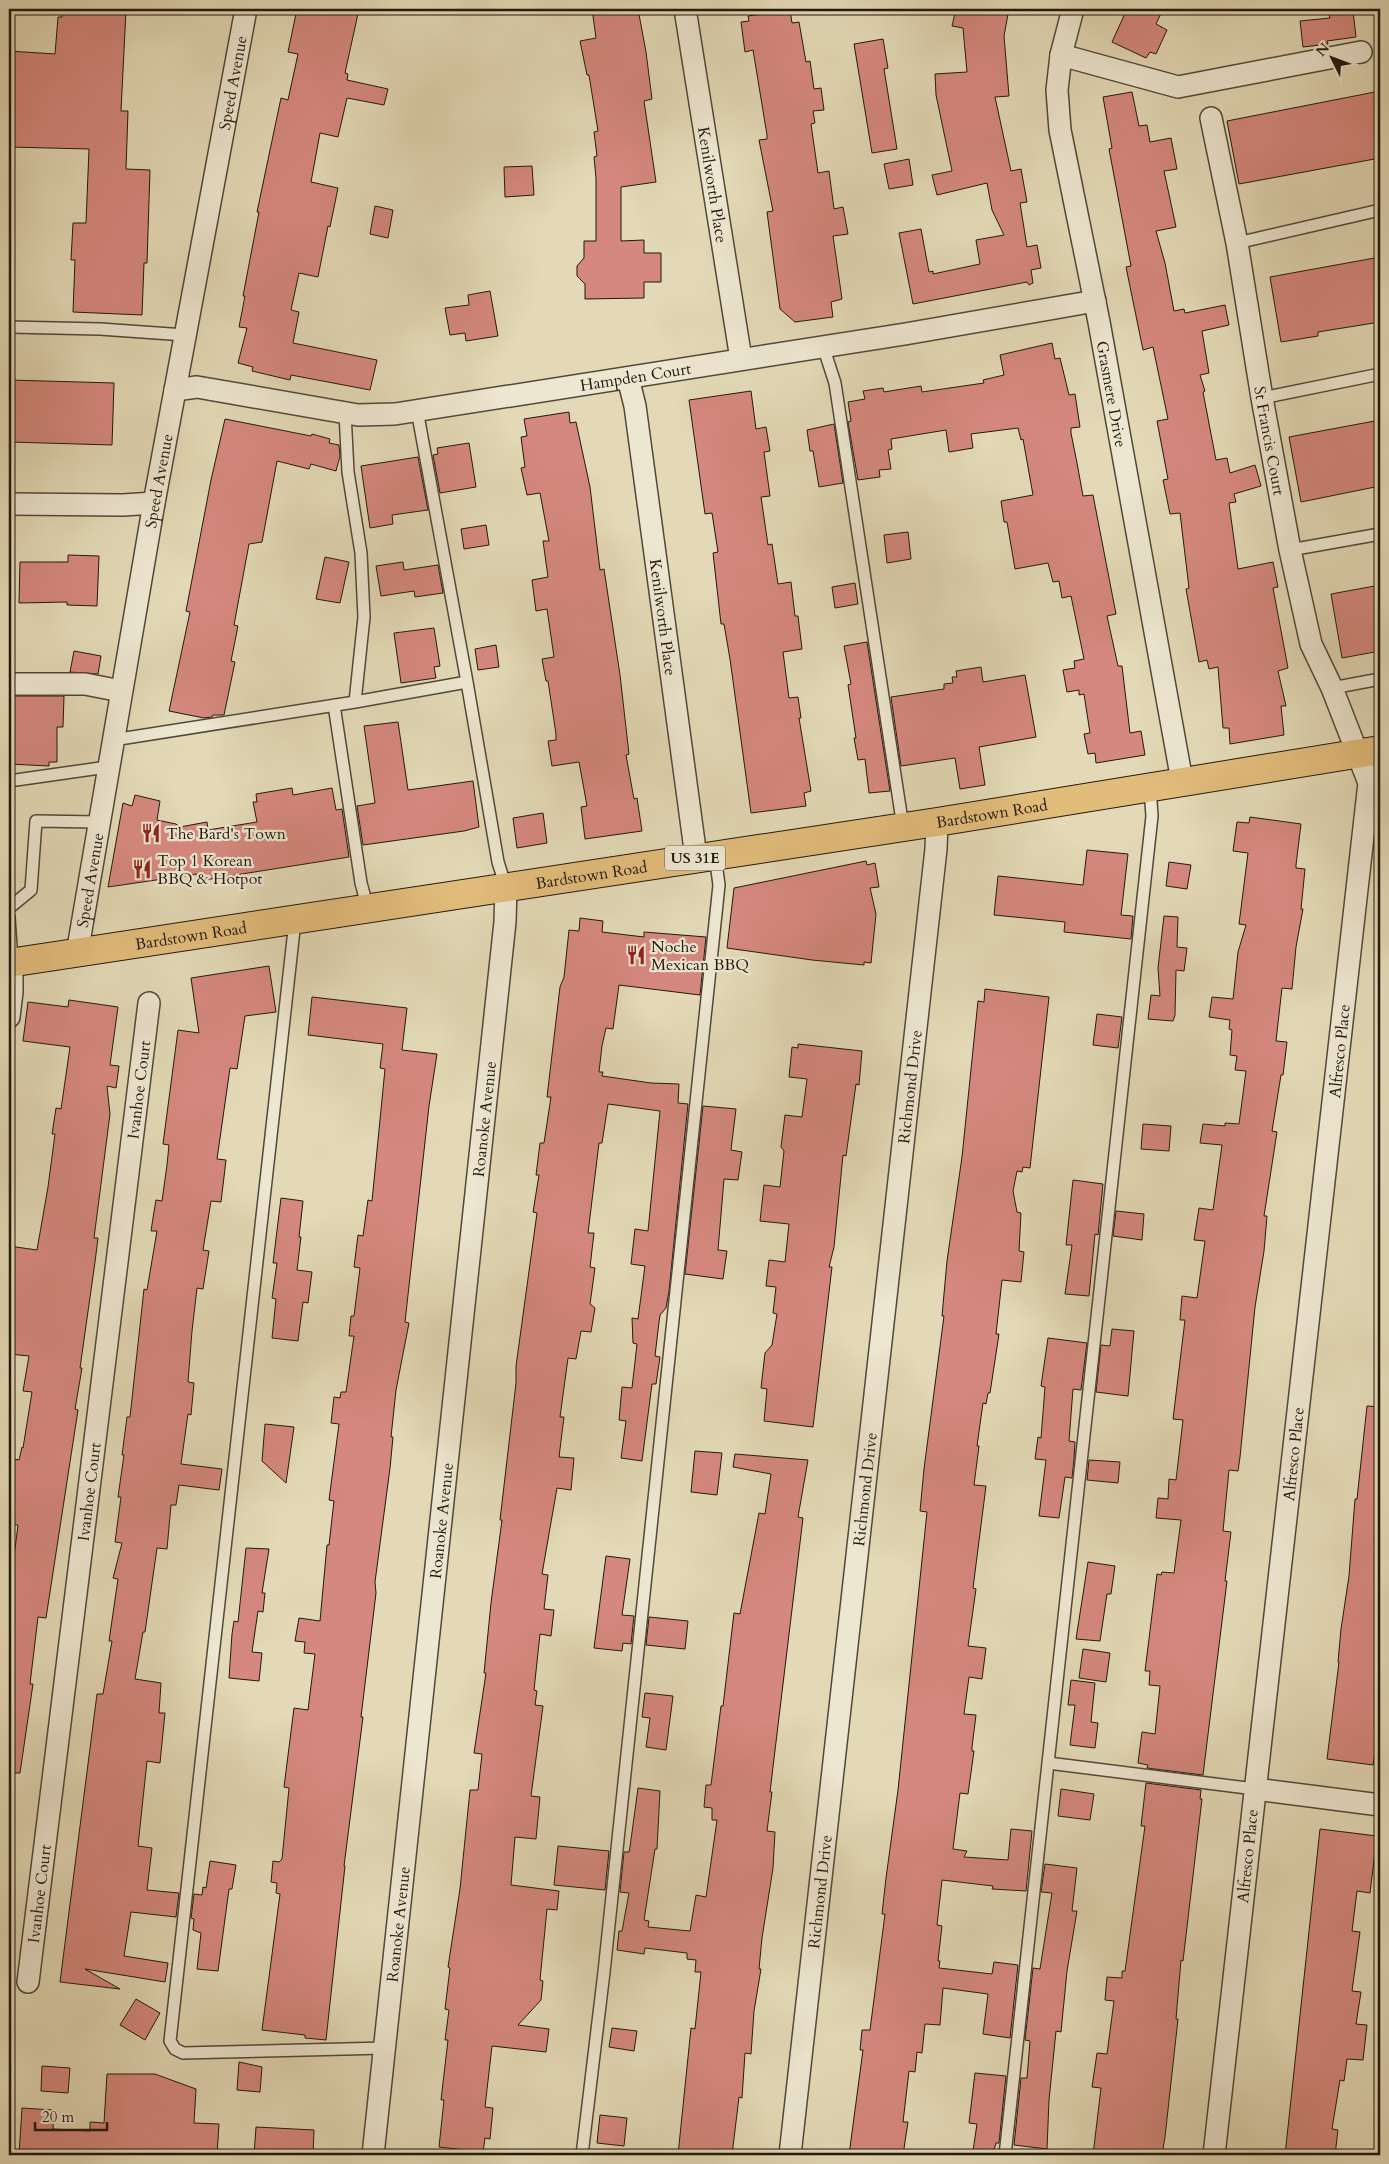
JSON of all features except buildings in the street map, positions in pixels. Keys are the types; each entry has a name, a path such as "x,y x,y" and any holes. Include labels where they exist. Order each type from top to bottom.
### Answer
{"main road":[{"name":"Bardstown Road","path":"11,963 936,822 1369,752"}],"street":[{"name":"Speed Avenue","path":"76,954 154,503 246,9"},
{"name":"Kenilworth Place","path":"685,9 740,359"},
{"name":"Grasmere Drive","path":"1074,9 1061,55 1057,90 1060,130 1095,301 1182,781"},
{"path":"1061,55 1178,87 1361,52"},
{"name":"St Francis Court","path":"1211,118 1237,243 1262,398 1290,550 1311,644 1332,688 1369,752"},
{"name":"Hampden Court","path":"175,390 197,387 358,415 417,410 628,378 1095,301"},
{"name":"Kenilworth Place","path":"628,378 635,406 706,856"},
{"path":"9,504 123,505 154,503"},
{"path":"9,684 85,684 122,691"},
{"name":"Alfresco Place","path":"1214,2155 1369,783 1369,752"},
{"name":"Richmond Drive","path":"790,2155 932,879 936,822"},
{"name":"Roanoke Avenue","path":"373,2155 505,922 506,887"},
{"path":"9,1017 12,992 11,963"},
{"name":"Ivanhoe Court","path":"28,1982 149,1003"},
{"path":"1255,1789 1380,1805"}],"lane":[{"path":"1237,243 1380,210"},
{"path":"9,327 185,335"},
{"path":"823,346 834,384 903,826"},
{"path":"1262,398 1380,374"},
{"path":"417,410 498,862 506,887"},
{"path":"344,413 348,472 361,553 364,617 355,702"},
{"path":"1290,550 1380,534"},
{"path":"1332,688 1380,679"},
{"path":"113,740 355,702 467,682"},
{"path":"334,705 361,883 368,909"},
{"path":"9,782 107,767"},
{"path":"1005,2155 1152,816 1150,787"},
{"path":"9,908 31,890 36,821 98,822"},
{"path":"582,2155 604,1972 719,885 706,856"},
{"path":"9,917 11,963"},
{"path":"295,921 170,2041 175,2049 183,2053 385,2048"},
{"path":"1048,1763 1255,1789"}],"place":[{"name":"The Bard's Town","path":"151,833"},
{"name":"Top 1 Korean BBQ & Hotpot","path":"142,869"},
{"name":"Noche Mexican BBQ","path":"636,955"}]}
